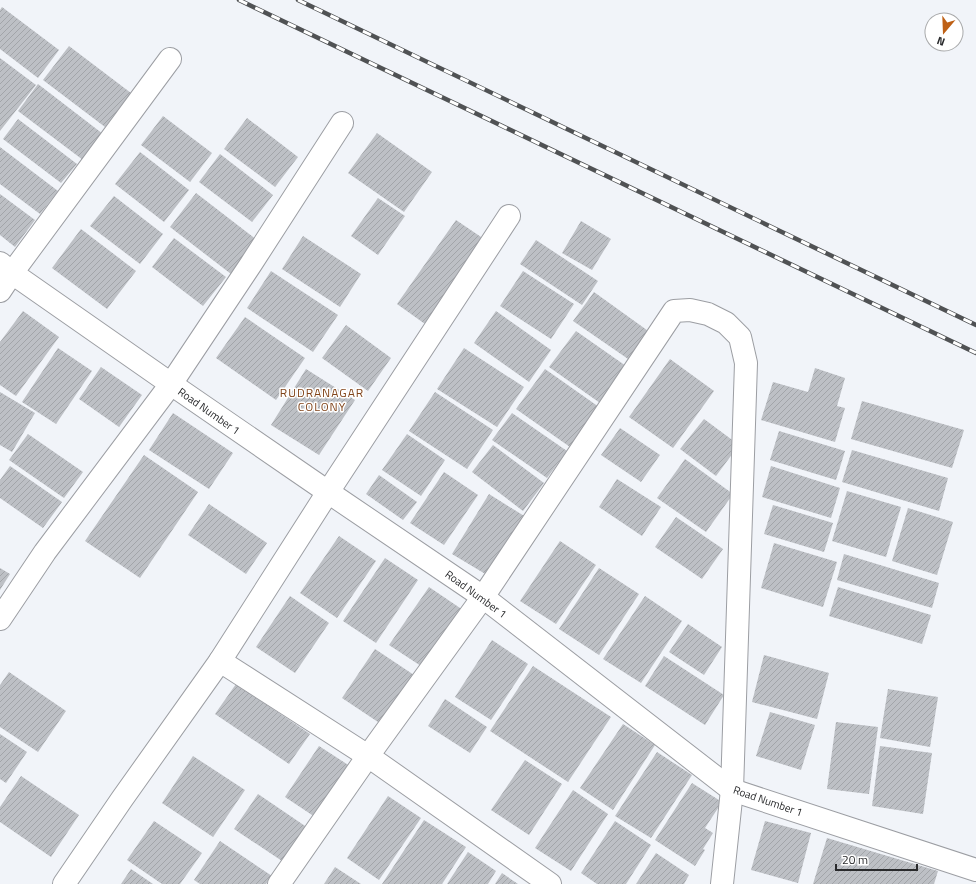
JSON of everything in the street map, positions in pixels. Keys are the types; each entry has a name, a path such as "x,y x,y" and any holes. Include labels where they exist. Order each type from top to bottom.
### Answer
{"street":[{"path":"0,291 6,268 170,59"},
{"path":"0,619 45,552 171,384 342,123"},
{"path":"64,884 220,661 328,492 509,216"},
{"name":"Road Number 1","path":"6,268 171,384 483,597 732,790 976,870"},
{"path":"279,884 368,756 483,597 674,311 690,310 708,314 726,323 740,337 746,363 732,790 722,884"},
{"path":"220,661 368,756 550,884"}],"building":[{"path":"2,7 59,50 38,78 0,49 0,10"},
{"path":"69,46 131,93 105,127 43,80"},
{"path":"0,58 36,85 0,131"},
{"path":"38,84 103,134 83,160 18,111"},
{"path":"163,116 212,153 190,182 141,145"},
{"path":"247,118 298,157 275,187 224,149"},
{"path":"18,119 77,164 61,183 3,139"},
{"path":"377,133 432,172 404,212 348,173"},
{"path":"0,147 58,191 40,214 0,184"},
{"path":"140,152 189,190 164,222 115,184"},
{"path":"220,154 273,195 252,222 199,182"},
{"path":"196,193 257,240 231,274 170,227"},
{"path":"0,194 35,220 15,247 0,235"},
{"path":"114,196 163,234 140,264 90,226"},
{"path":"378,198 405,216 378,255 351,236"},
{"path":"456,220 484,239 425,324 397,304"},
{"path":"581,221 611,239 592,270 562,253"},
{"path":"81,229 136,271 107,309 52,268"},
{"path":"303,236 361,274 340,307 282,269"},
{"path":"174,238 226,277 203,306 152,267"},
{"path":"536,240 598,281 582,305 520,264"},
{"path":"271,271 338,315 313,352 247,308"},
{"path":"523,271 574,304 551,339 500,306"},
{"path":"594,292 651,333 631,361 573,321"},
{"path":"23,311 59,337 16,396 0,385 0,342"},
{"path":"496,311 551,350 529,382 474,343"},
{"path":"245,317 305,358 276,400 216,358"},
{"path":"346,325 391,358 368,391 322,358"},
{"path":"576,331 626,366 600,403 549,367"},
{"path":"58,348 92,371 56,424 22,402"},
{"path":"464,348 524,387 497,427 437,389"},
{"path":"670,359 714,391 673,448 629,417"},
{"path":"101,367 142,395 119,427 79,399"},
{"path":"815,368 845,378 837,406 845,408 835,442 761,420 773,382 808,392"},
{"path":"306,369 355,400 319,455 271,425"},
{"path":"545,369 599,407 570,447 516,409"},
{"path":"0,392 35,413 12,452 0,445"},
{"path":"435,392 493,430 467,469 409,431"},
{"path":"862,401 964,430 952,468 851,439"},
{"path":"173,413 233,453 209,489 149,450"},
{"path":"512,413 567,451 547,478 492,440"},
{"path":"704,419 739,445 716,476 680,449"},
{"path":"620,428 660,455 641,482 601,455"},
{"path":"779,431 845,451 836,480 770,460"},
{"path":"28,434 83,472 64,498 9,460"},
{"path":"407,434 445,460 421,496 382,470"},
{"path":"493,445 544,483 523,511 472,472"},
{"path":"852,450 948,478 939,511 842,482"},
{"path":"144,455 198,492 140,578 85,541"},
{"path":"685,459 733,494 706,532 657,498"},
{"path":"10,466 62,502 43,528 0,498 0,480"},
{"path":"771,466 840,488 831,518 762,497"},
{"path":"444,472 478,495 444,545 410,523"},
{"path":"379,475 417,502 403,520 366,494"},
{"path":"617,479 661,507 642,536 599,507"},
{"path":"847,491 901,507 886,557 832,541"},
{"path":"489,494 529,519 492,578 452,554"},
{"path":"209,504 267,543 246,574 188,535"},
{"path":"773,505 833,523 824,552 764,534"},
{"path":"908,508 953,522 937,575 892,561"},
{"path":"676,517 723,549 702,579 655,547"},
{"path":"339,536 376,561 337,618 300,593"},
{"path":"560,541 596,565 556,624 520,601"},
{"path":"774,543 837,562 823,607 761,588"},
{"path":"844,554 939,583 932,608 837,580"},
{"path":"385,558 418,580 376,643 343,621"},
{"path":"0,568 10,574 0,590"},
{"path":"599,568 639,594 599,655 559,629"},
{"path":"429,587 463,610 424,668 389,645"},
{"path":"838,587 931,615 922,644 829,616"},
{"path":"290,596 329,623 295,673 256,647"},
{"path":"645,596 682,621 641,683 603,659"},
{"path":"688,624 722,647 704,675 669,652"},
{"path":"492,640 528,664 491,720 455,697"},
{"path":"375,649 417,677 384,726 342,698"},
{"path":"764,655 829,673 817,719 752,702"},
{"path":"664,656 724,695 705,725 645,686"},
{"path":"533,666 611,717 568,782 490,731"},
{"path":"9,672 66,711 38,752 0,727 0,685"},
{"path":"236,684 310,734 289,764 215,714"},
{"path":"888,689 938,697 930,747 880,738"},
{"path":"445,699 487,727 470,753 428,726"},
{"path":"770,712 815,725 801,770 756,756"},
{"path":"836,722 878,727 869,794 827,789"},
{"path":"623,724 655,745 613,810 580,788"},
{"path":"0,734 27,752 6,783 0,779"},
{"path":"319,746 356,770 321,821 285,797"},
{"path":"880,746 932,753 923,814 872,806"},
{"path":"657,752 692,775 651,838 615,816"},
{"path":"193,756 245,790 213,837 162,803"},
{"path":"525,760 562,784 529,835 491,810"},
{"path":"21,776 79,815 51,857 0,822 0,807"},
{"path":"692,783 722,802 705,828 713,833 695,866 655,840"},
{"path":"573,790 608,814 571,871 535,848"},
{"path":"258,794 311,830 288,865 234,829"},
{"path":"388,796 421,818 379,880 347,858"},
{"path":"424,820 466,847 442,884 382,884"},
{"path":"154,821 202,853 180,884 162,884 127,860"},
{"path":"615,821 651,845 626,884 597,884 581,873"},
{"path":"765,821 811,833 798,883 751,870"},
{"path":"827,838 938,871 934,884 813,884"},
{"path":"220,841 272,876 266,884 200,884 194,880"},
{"path":"468,852 496,871 488,884 447,884"},
{"path":"656,853 689,875 684,884 636,884"},
{"path":"335,867 361,884 324,884"},
{"path":"131,869 153,884 121,884"},
{"path":"502,873 518,884 495,884"}],"railway":[{"path":"239,0 976,353"},
{"path":"298,0 976,325"}],"district":[{"name":"RUDRANAGAR COLONY","path":"322,400"}]}
